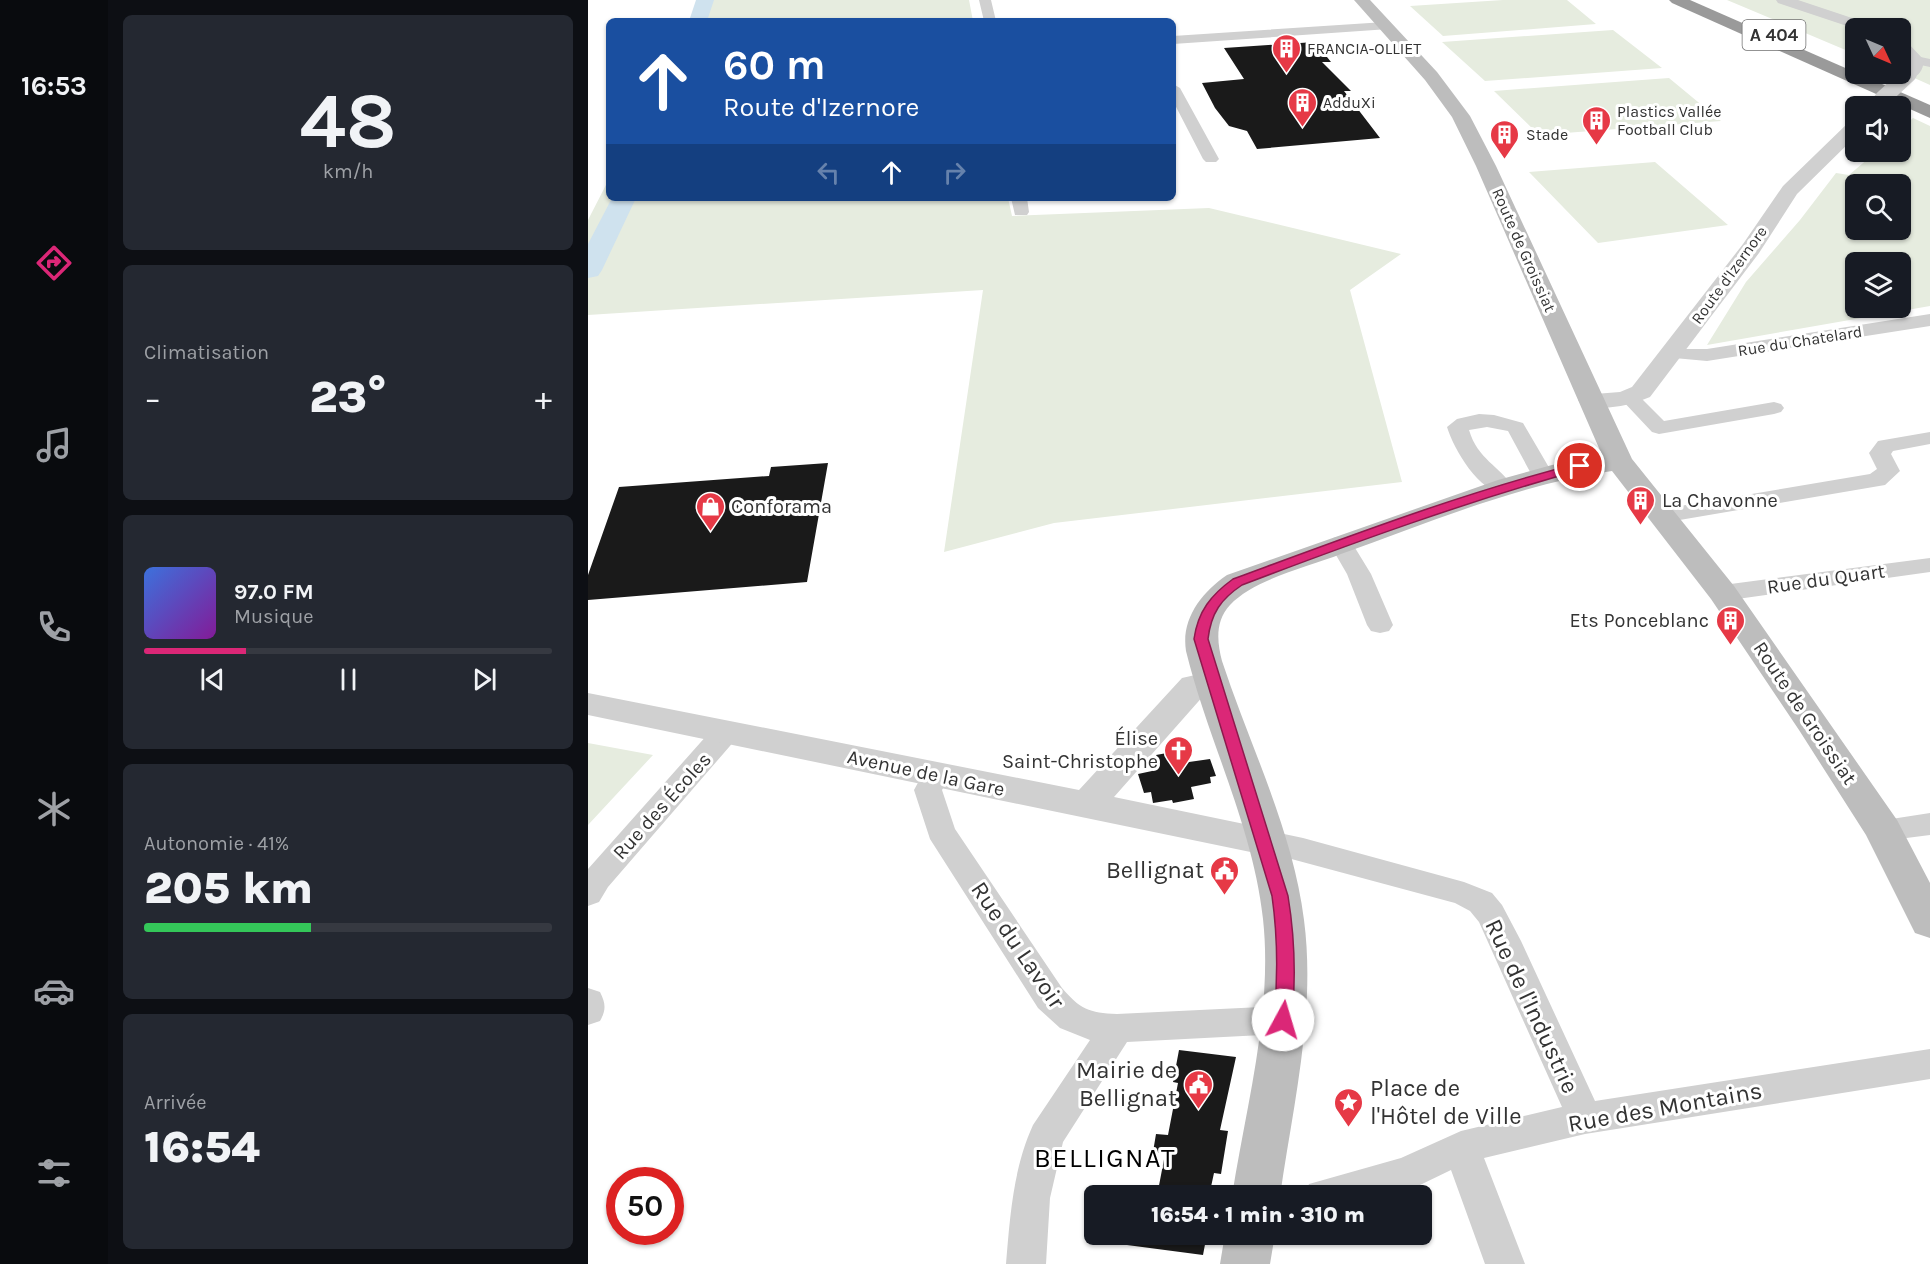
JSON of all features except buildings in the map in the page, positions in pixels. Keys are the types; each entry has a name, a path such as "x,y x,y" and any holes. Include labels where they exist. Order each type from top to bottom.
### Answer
{"highway":[{"name":"A 404","path":"1677,0 1930,112"},
{"name":"A 404","path":"1692,0 1845,66"},
{"path":"1885,84 1930,104"}],"main road":[{"name":"Route de Groissiat","path":"1362,0 1431,76 1461,116 1486,166 1619,461 1723,593 1812,722 1883,830 1930,922"},
{"path":"1258,1185 1283,1020 1287,978 1286,933 1280,896 1265,841 1201,639 1203,621 1223,592 1238,582 1341,543 1503,488 1592,464 1619,461"},
{"path":"1245,1264 1248,1245"}],"street":[{"path":"985,0 989,18"},
{"path":"1783,0 1845,20"},
{"path":"1176,40 1385,26"},
{"path":"1886,96 1918,66"},
{"path":"1176,94 1211,159"},
{"name":"Route d'Izernore","path":"1630,398 1641,392 1750,248 1790,189 1845,135"},
{"name":"Rue du Chatelard","path":"1670,353 1707,355 1930,320"},
{"path":"1591,400 1630,398 1659,428 1774,408"},
{"path":"1503,488 1478,467 1462,444 1458,428 1468,422 1497,420 1516,427 1543,476"},
{"path":"1662,516 1876,480 1889,471 1880,453 1886,446 1930,438"},
{"path":"1341,543 1359,574 1380,625"},
{"name":"Rue du Quart","path":"1723,593 1930,565"},
{"path":"1086,806 1194,686 1213,682"},
{"name":"Avenue de la Gare","path":"588,704 1265,841"},
{"name":"Rue des Écoles","path":"591,886 726,732"},
{"name":"Rue du Lavoir","path":"936,775 928,790 941,831 1050,998 1062,1013 1076,1023 1097,1028 1117,1028 1283,1020"},
{"path":"1883,830 1930,824"},
{"name":"Rue de l'Industrie","path":"1265,841 1303,849 1464,894 1481,902 1491,914 1506,941 1585,1118"},
{"path":"588,1002 588,1011"},
{"path":"1026,1264 1031,1198 1046,1137 1117,1028"},
{"name":"Rue des Montains","path":"1363,1185 1407,1173 1461,1147 1585,1118 1930,1064"},
{"path":"1461,1147 1505,1264"}],"shaded area":[{"path":"701,0 969,0 972,18 692,18"},
{"path":"1503,0 1567,0 1596,24 1443,36 1410,6"},
{"path":"1727,0 1930,0 1930,85 1911,76 1911,18 1845,18 1845,50"},
{"path":"1613,30 1662,68 1485,81 1442,42"},
{"path":"1669,78 1721,121 1539,135 1494,91"},
{"path":"1913,118 1930,126 1930,306 1911,309 1911,252 1845,252 1845,318 1861,318 1707,345 1746,282 1800,220 1836,173 1845,174 1845,240 1911,240 1911,174 1850,174 1864,162 1911,162 1911,120"},
{"path":"1655,162 1728,225 1598,243 1529,172"},
{"path":"606,185 606,201 1009,201 1012,216 1209,208 1401,254 1350,290 1402,482 1054,523 944,552 983,290 588,315 588,220"},
{"path":"588,743 653,755 588,825"}],"waterway":[{"path":"699,18 705,0"},
{"path":"588,270 622,201"}],"place":[{"name":"FRANCIA-OLLIET","path":"1286,74"},
{"name":"AdduXi","path":"1302,128"},
{"name":"Plastics Vallée Football Club","path":"1596,146"},
{"name":"Stade","path":"1505,160"},
{"name":"La Chavonne","path":"1641,526"},
{"name":"Conforama","path":"710,532"},
{"name":"Ets Ponceblanc","path":"1730,646"},
{"name":"Élise Saint-Christophe","path":"1179,776"},
{"name":"Bellignat","path":"1225,896"},
{"name":"Mairie de Bellignat","path":"1198,1110"},
{"name":"Place de l'Hôtel de Ville","path":"1349,1128"}],"district":[{"name":"BELLIGNAT","path":"1105,1158"}],"route":[{"path":"1283,1020 1287,978 1286,933 1280,896 1265,841 1213,682 1201,639 1203,621 1223,592 1238,582 1341,543 1503,488 1580,466"}]}
